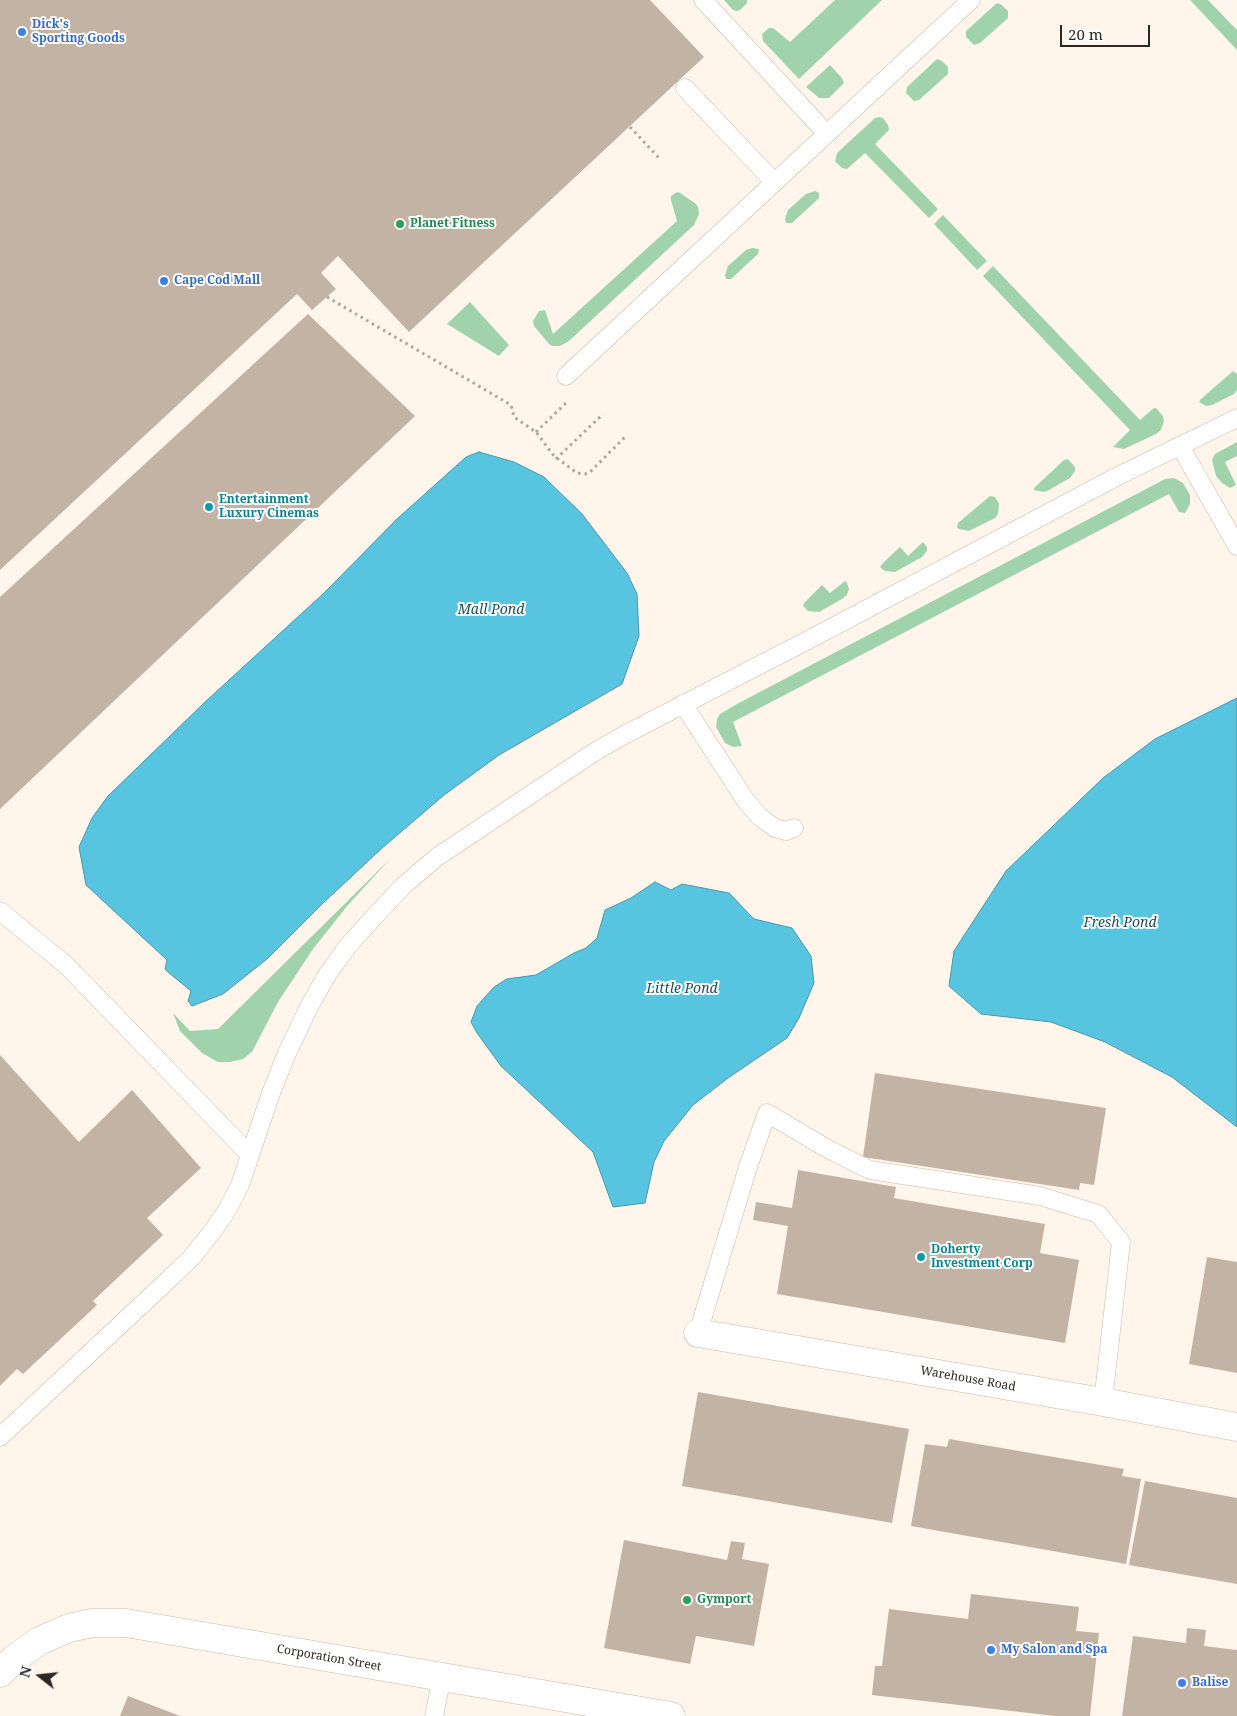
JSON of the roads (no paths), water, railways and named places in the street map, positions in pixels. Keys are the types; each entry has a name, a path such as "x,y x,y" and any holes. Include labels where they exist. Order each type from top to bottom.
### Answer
{"street":[{"name":"Warehouse Road","path":"698,1333 1103,1402 1237,1427"},
{"name":"Corporation Street","path":"0,1674 15,1658 39,1641 80,1625 110,1622 126,1623 671,1716"}],"lane":[{"path":"703,0 826,133"},
{"path":"566,376 971,0"},
{"path":"686,88 774,182"},
{"path":"0,1437 192,1258 226,1212 240,1185 286,1053 310,1005 347,947 403,886 437,857 596,751 1116,477 1237,418"},
{"path":"1180,446 1237,546"},
{"path":"683,704 746,801 760,817 775,828 786,831 794,828"},
{"path":"0,911 66,965 250,1155"},
{"path":"698,1333 747,1170 767,1113 826,1148 870,1170 1040,1196 1098,1214 1121,1242 1103,1402"},
{"path":"434,1716 442,1677"}],"water":[{"name":"Mall Pond","path":"479,452 514,462 544,477 582,514 627,573 637,594 639,636 622,684 499,755 444,795 381,849 267,959 223,994 192,1006 188,1001 191,991 165,969 167,960 86,885 79,847 92,818 108,796 205,702 324,593 397,519 466,457"},
{"name":"Fresh Pond","path":"1237,698 1237,1127 1172,1077 1105,1042 1051,1022 981,1014 949,986 954,951 1006,871 1103,778 1155,739"},
{"name":"Little Pond","path":"655,882 671,890 682,884 729,893 754,919 792,928 811,956 814,983 799,1018 787,1038 728,1078 693,1105 664,1141 654,1162 645,1203 613,1207 593,1152 501,1066 471,1022 477,1006 494,987 507,979 536,975 586,948 597,938 605,910 631,898"}],"place":[{"name":"Dick's Sporting Goods","path":"22,32"},
{"name":"Planet Fitness","path":"400,224"},
{"name":"Cape Cod Mall","path":"164,281"},
{"name":"Entertainment Luxury Cinemas","path":"209,507"},
{"name":"Doherty Investment Corp","path":"921,1257"},
{"name":"Gymport","path":"687,1600"},
{"name":"My Salon and Spa","path":"991,1650"},
{"name":"Balise","path":"1182,1683"}]}
